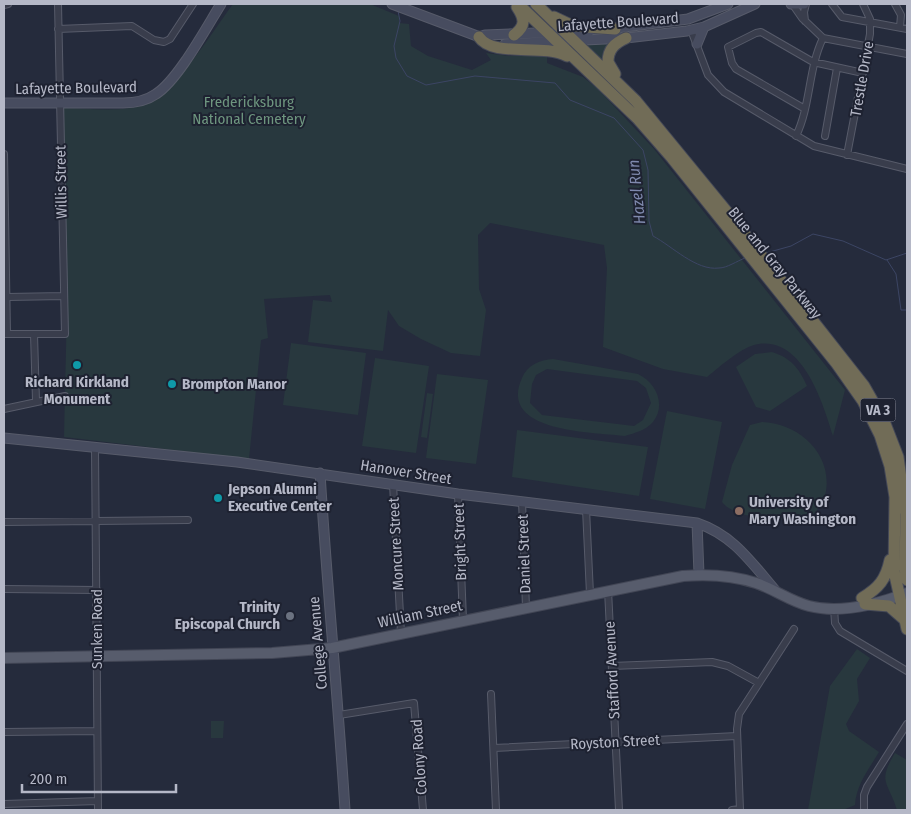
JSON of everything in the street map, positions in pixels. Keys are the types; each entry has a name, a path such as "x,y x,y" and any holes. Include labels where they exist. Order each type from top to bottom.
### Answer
{"highway":[{"path":"514,35 522,28 524,20 516,4"},
{"name":"Blue and Gray Parkway","path":"516,4 578,61 648,132 746,244 864,386 892,438 905,496 905,569 907,580"},
{"name":"Blue and Gray Parkway","path":"536,4 622,87 672,143 746,244"},
{"path":"546,14 573,26 615,29"},
{"path":"479,37 482,41 500,49 548,49 578,61"},
{"path":"622,87 609,66 608,58 612,47 626,38"},
{"name":"Blue and Gray Parkway","path":"768,271 837,364 872,417 886,450 893,483 895,516 893,551 902,593"},
{"path":"864,601 883,581 893,551"},
{"name":"VA 3","path":"902,593 906,625"},
{"path":"864,601 889,606 906,625"}],"main road":[{"name":"William Street","path":"4,658 272,653 332,648 608,590 699,574 740,578 757,583 810,606 834,608 841,602 864,601 902,593"}],"street":[{"path":"4,5 8,4"},
{"name":"Willis Street","path":"34,334 65,334 58,4"},
{"path":"58,29 132,26 154,40 164,42 170,39 193,4"},
{"name":"Lafayette Boulevard","path":"4,103 135,103 157,94 178,70 221,4"},
{"name":"Lafayette Boulevard","path":"392,4 479,37 507,44 552,37"},
{"name":"Lafayette Boulevard","path":"570,37 697,16 728,4"},
{"name":"Lafayette Boulevard","path":"479,37 485,35 514,35 626,38 704,27 755,4"},
{"path":"792,4 805,4 805,21"},
{"path":"792,4 805,21 823,38 907,54"},
{"path":"832,4 842,17 907,29"},
{"name":"Trestle Drive","path":"847,155 863,73 870,22 863,4"},
{"path":"895,4 901,15 900,27"},
{"path":"697,16 691,22 691,30 708,75 718,88 814,146 907,169"},
{"path":"697,44 704,27"},
{"path":"805,109 734,67 728,47 761,32 813,62 863,73"},
{"path":"796,136 805,109 813,62 823,38"},
{"path":"825,136 837,68"},
{"path":"4,154 6,334 34,334 36,401"},
{"path":"7,297 64,296"},
{"path":"4,409 65,396"},
{"name":"Hanover Street","path":"4,438 210,458 458,494 697,523 717,531 734,542 777,592"},
{"name":"Sunken Road","path":"95,447 98,810"},
{"name":"College Avenue","path":"320,473 345,810"},
{"name":"Moncure Street","path":"393,484 401,633"},
{"name":"Bright Street","path":"458,494 463,620"},
{"name":"Daniel Street","path":"522,501 526,607"},
{"path":"586,509 590,594"},
{"path":"4,522 96,523 188,520"},
{"path":"697,523 699,574"},
{"path":"4,589 96,590"},
{"name":"Stafford Avenue","path":"608,590 619,810"},
{"path":"834,608 835,623 840,631 907,671"},
{"path":"732,810 740,810 737,736 739,714 794,629"},
{"path":"612,666 712,662 728,666 759,683"},
{"path":"490,694 496,810"},
{"name":"Colony Road","path":"339,715 409,702 415,704 423,810"},
{"path":"864,810 864,795 867,787 907,724"},
{"path":"4,732 97,731"},
{"name":"Royston Street","path":"494,748 737,736"},
{"path":"4,804 98,801"}],"green space":[{"name":"Fredericksburg National Cemetery","path":"233,4 370,4 399,16 399,23 409,24 411,46 428,56 472,70 491,60 486,53 509,56 543,55 547,56 547,63 583,77 598,89 654,149 845,390 833,436 817,391 809,375 788,351 774,345 759,344 752,346 732,357 707,377 663,369 603,347 607,268 604,245 490,223 478,235 479,289 486,310 480,356 451,353 421,339 399,326 388,310 383,351 308,342 313,300 332,302 330,295 264,299 268,338 261,340 249,459 64,437 67,305 63,108 105,109 137,107 157,98 181,75"},
{"path":"611,43 605,66 584,45"},
{"path":"291,343 366,353 358,415 283,405"},
{"path":"772,352 794,364 807,386 770,411 756,407 736,367 755,354"},
{"path":"375,358 429,366 416,453 362,446"},
{"path":"553,359 638,374 649,382 657,394 659,408 657,415 647,427 625,436 572,430 552,426 535,419 523,410 518,396 524,373 534,364","holes":["547,369 637,381 646,388 651,403 643,420 634,426 542,415 530,403 532,384 536,375"]},
{"path":"437,374 488,380 476,464 426,458"},
{"path":"427,393 433,394 427,438 421,437"},
{"path":"667,411 722,422 705,509 650,499"},
{"path":"762,422 788,428 809,442 818,452 826,477 826,491 819,507 808,521 749,516 738,513 722,502 732,465 750,425"},
{"path":"517,430 648,447 639,496 512,477"},
{"path":"857,649 870,658 857,679 859,701 846,724 849,731 879,752 860,784 855,805 843,810 808,810 830,686"},
{"path":"211,721 224,721 223,738 211,738"},
{"path":"895,753 907,760 907,810 897,810 886,782 886,770"}],"waterway":[{"name":"Hazel Run","path":"398,11 400,21 394,46 396,58 407,76 426,85 475,76 555,83 570,100 614,118 643,150 648,170 649,221 653,236 684,257 710,268 725,267 745,258"},
{"name":"Hazel Run","path":"766,253 791,246 813,234 843,241 886,260 907,253"},
{"path":"887,260 896,274 901,310 907,310"}],"place":[{"name":"Richard Kirkland Monument","path":"77,365"},
{"name":"Brompton Manor","path":"172,384"},
{"name":"Jepson Alumni Executive Center","path":"218,498"},
{"name":"University of Mary Washington","path":"739,511"},
{"name":"Trinity Episcopal Church","path":"290,616"}]}
